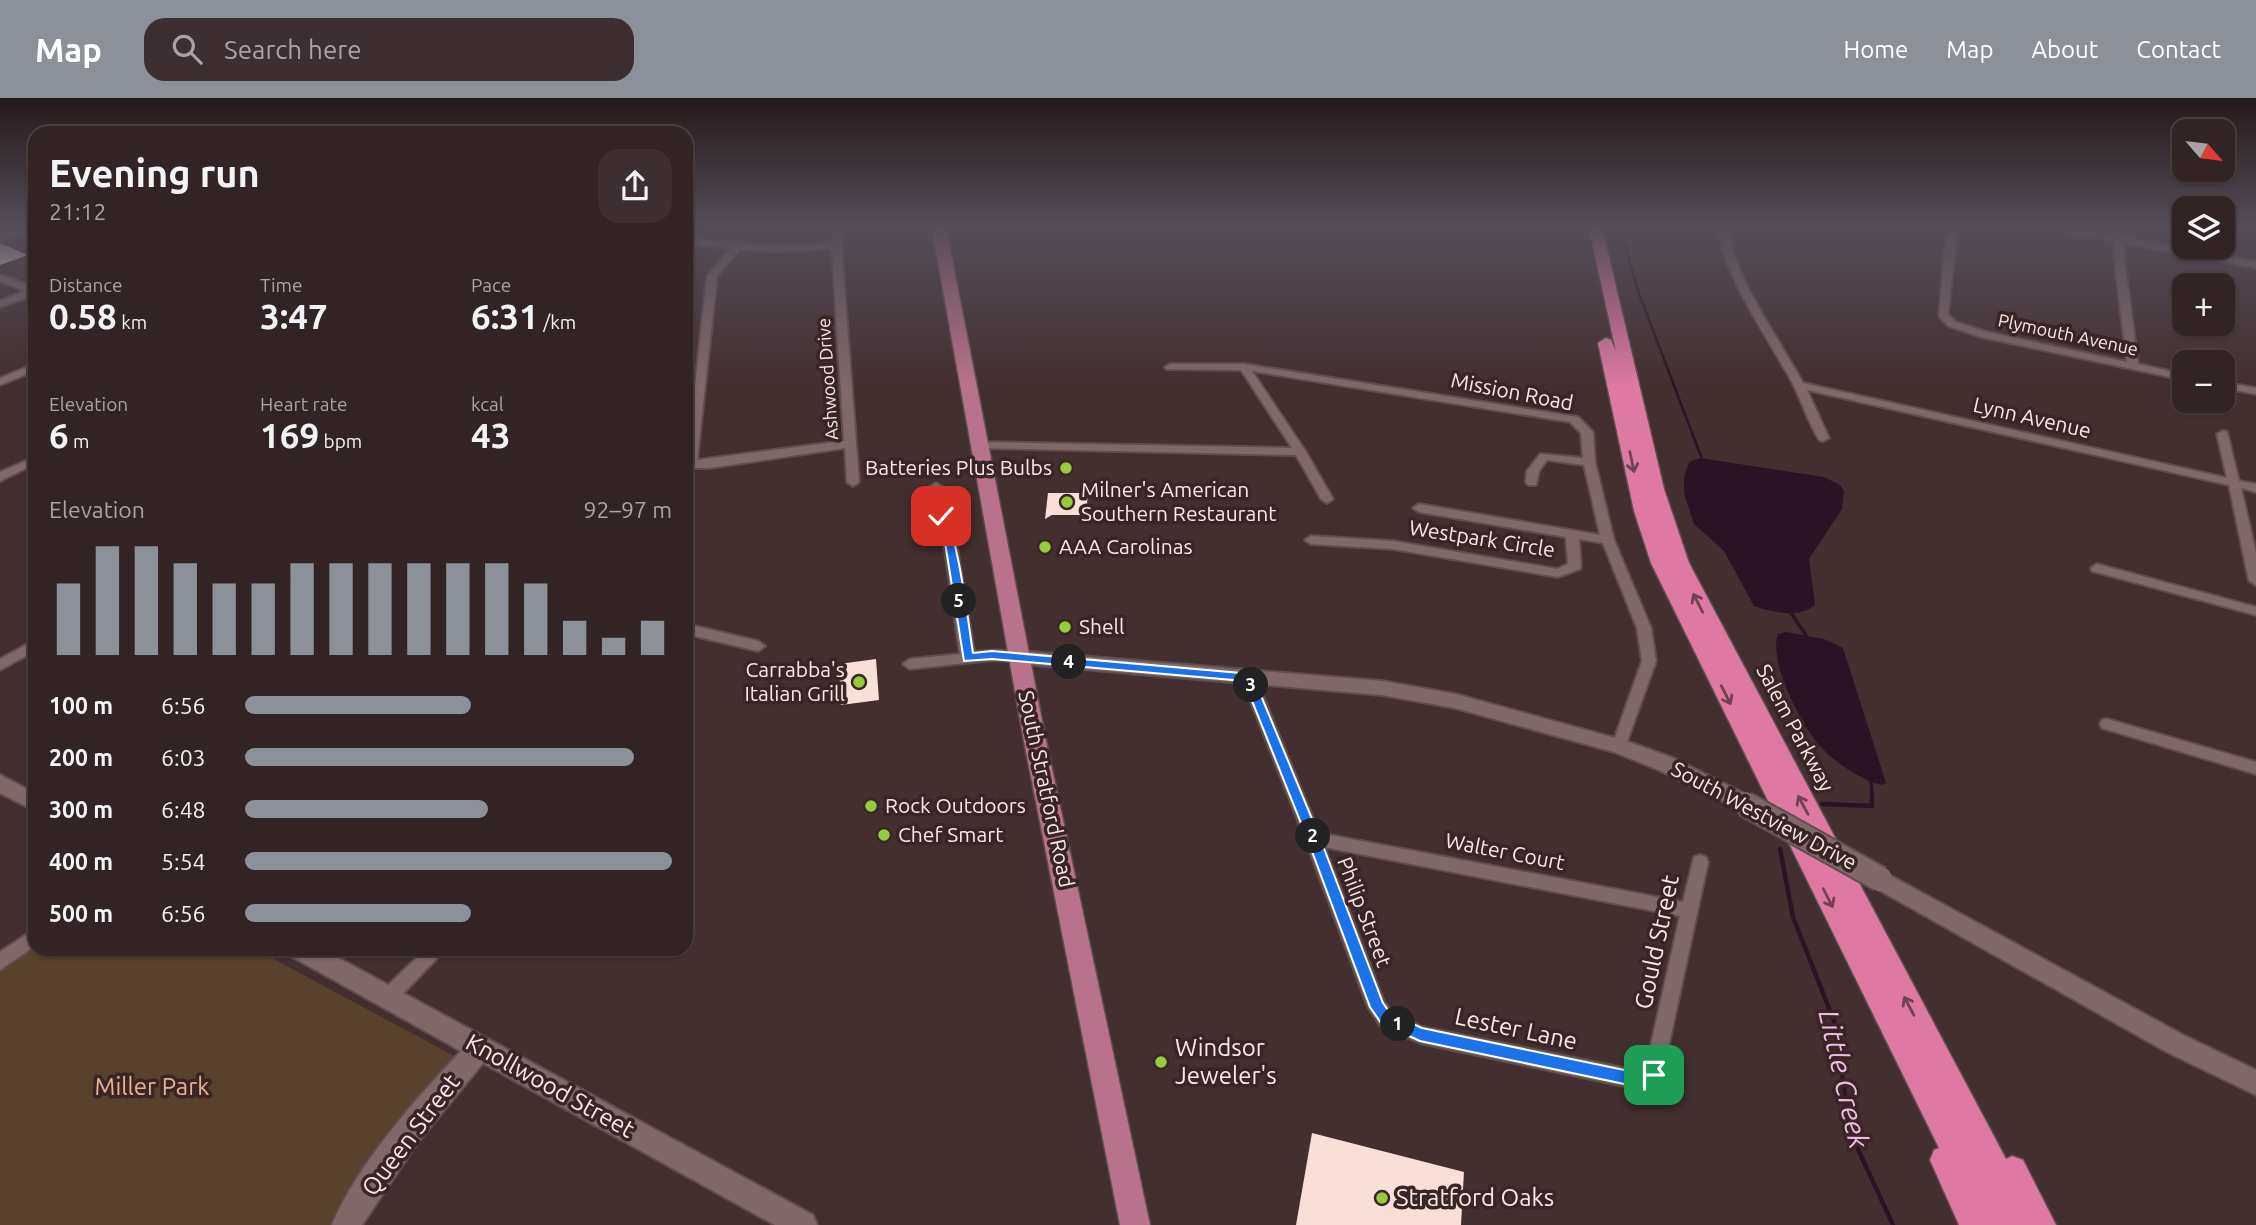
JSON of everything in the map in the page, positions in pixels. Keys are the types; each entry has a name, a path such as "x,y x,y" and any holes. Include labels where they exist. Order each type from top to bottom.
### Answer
{"highway":[{"name":"Salem Parkway","path":"1593,281 1637,487 1661,563 1947,1106 2024,1225"},
{"name":"Salem Parkway","path":"1607,281 1655,489 1679,563 1947,1106 1993,1225"},
{"path":"1975,1225 1933,1133 1947,1106 1985,1122 2041,1225"}],"main road":[{"name":"South Stratford Road","path":"949,281 1019,658 1135,1225"}],"street":[{"path":"7,281 28,289"},
{"path":"693,431 711,281"},
{"name":"Ashwood Drive","path":"839,281 853,482"},
{"path":"1741,281 1799,385 1823,438"},
{"name":"Plymouth Avenue","path":"1947,281 1943,314 1952,324 1985,335 2172,374"},
{"path":"2122,281 2133,366"},
{"path":"0,304 28,293"},
{"name":"Mission Road","path":"1170,367 1244,367 1574,419 1587,432 1589,462 1608,540 1644,628 1649,661 1619,746"},
{"path":"1244,367 1300,452 1327,499"},
{"path":"0,382 28,370"},
{"name":"Lynn Avenue","path":"1799,385 2256,488"},
{"path":"2235,387 2256,391"},
{"path":"2223,434 2256,582"},
{"path":"693,464 851,444"},
{"path":"980,445 1300,452"},
{"path":"1532,482 1533,471 1544,456 1589,462"},
{"path":"0,477 28,463"},
{"path":"936,487 941,516 949,536 968,658"},
{"name":"Westpark Circle","path":"1419,508 1608,540"},
{"name":"Westpark Circle","path":"1311,540 1393,545 1558,573 1575,566 1572,534"},
{"path":"2097,568 2256,611"},
{"path":"693,631 758,646"},
{"path":"0,665 28,649"},
{"path":"910,664 992,655 1019,658"},
{"name":"South Westview Drive","path":"1019,658 1382,688 1455,701 1619,746 1666,764 1745,804 2176,1044 2256,1083"},
{"name":"Philip Street","path":"1248,677 1314,838 1377,1007"},
{"path":"2107,724 2256,768"},
{"path":"0,783 28,799"},
{"name":"Walter Court","path":"1314,838 1688,910"},
{"name":"Gould Street","path":"1654,1075 1700,862"},
{"path":"0,962 28,941"},
{"name":"Knollwood Street","path":"311,956 803,1225"},
{"path":"386,999 431,956"},
{"name":"Lester Lane","path":"1377,1007 1386,1019 1420,1035 1629,1078 1654,1075"},
{"name":"Queen Street","path":"346,1225 401,1140 443,1088 481,1048"}],"green space":[{"name":"Miller Park","path":"28,950 28,956 268,956 456,1057 334,1225 0,1225 0,971"}],"shaded area":[{"path":"1700,458 1824,477 1840,485 1844,491 1842,509 1809,559 1815,605 1793,613 1754,606 1724,551 1694,524 1684,493 1684,477 1689,462"},
{"path":"1786,632 1824,639 1843,648 1886,783 1881,785 1847,769 1824,750 1811,734 1795,707 1778,660 1778,634"}],"building":[{"name":"Milner's American Southern Restaurant","path":"1048,493 1088,493 1086,515 1052,515 1045,519"},
{"name":"Carrabba's Italian Grill","path":"876,659 879,700 841,705 839,664"},
{"name":"Stratford Oaks","path":"1312,1133 1464,1172 1461,1225 1296,1225"}],"waterway":[{"name":"Little Creek","path":"1635,281 1702,459"},
{"name":"Little Creek","path":"1789,610 1806,635"},
{"name":"Little Creek","path":"1871,780 1872,797"},
{"name":"Little Creek","path":"1822,804 1872,806 1872,797"},
{"name":"Little Creek","path":"1780,849 1793,917 1834,1021 1851,1134 1893,1225"}],"place":[{"name":"Batteries Plus Bulbs","path":"1066,468"},
{"name":"Milner's American Southern Restaurant","path":"1067,502"},
{"name":"AAA Carolinas","path":"1045,547"},
{"name":"Shell","path":"1065,627"},
{"name":"Carrabba's Italian Grill","path":"859,682"},
{"name":"Rock Outdoors","path":"871,806"},
{"name":"Chef Smart","path":"884,835"},
{"name":"Windsor Jeweler's","path":"1161,1062"},
{"name":"Stratford Oaks","path":"1382,1198"}],"route":[{"path":"941,516 949,536 968,658 992,655 1248,677 1314,838 1377,1007 1386,1019 1420,1035 1629,1078 1654,1075"}]}
